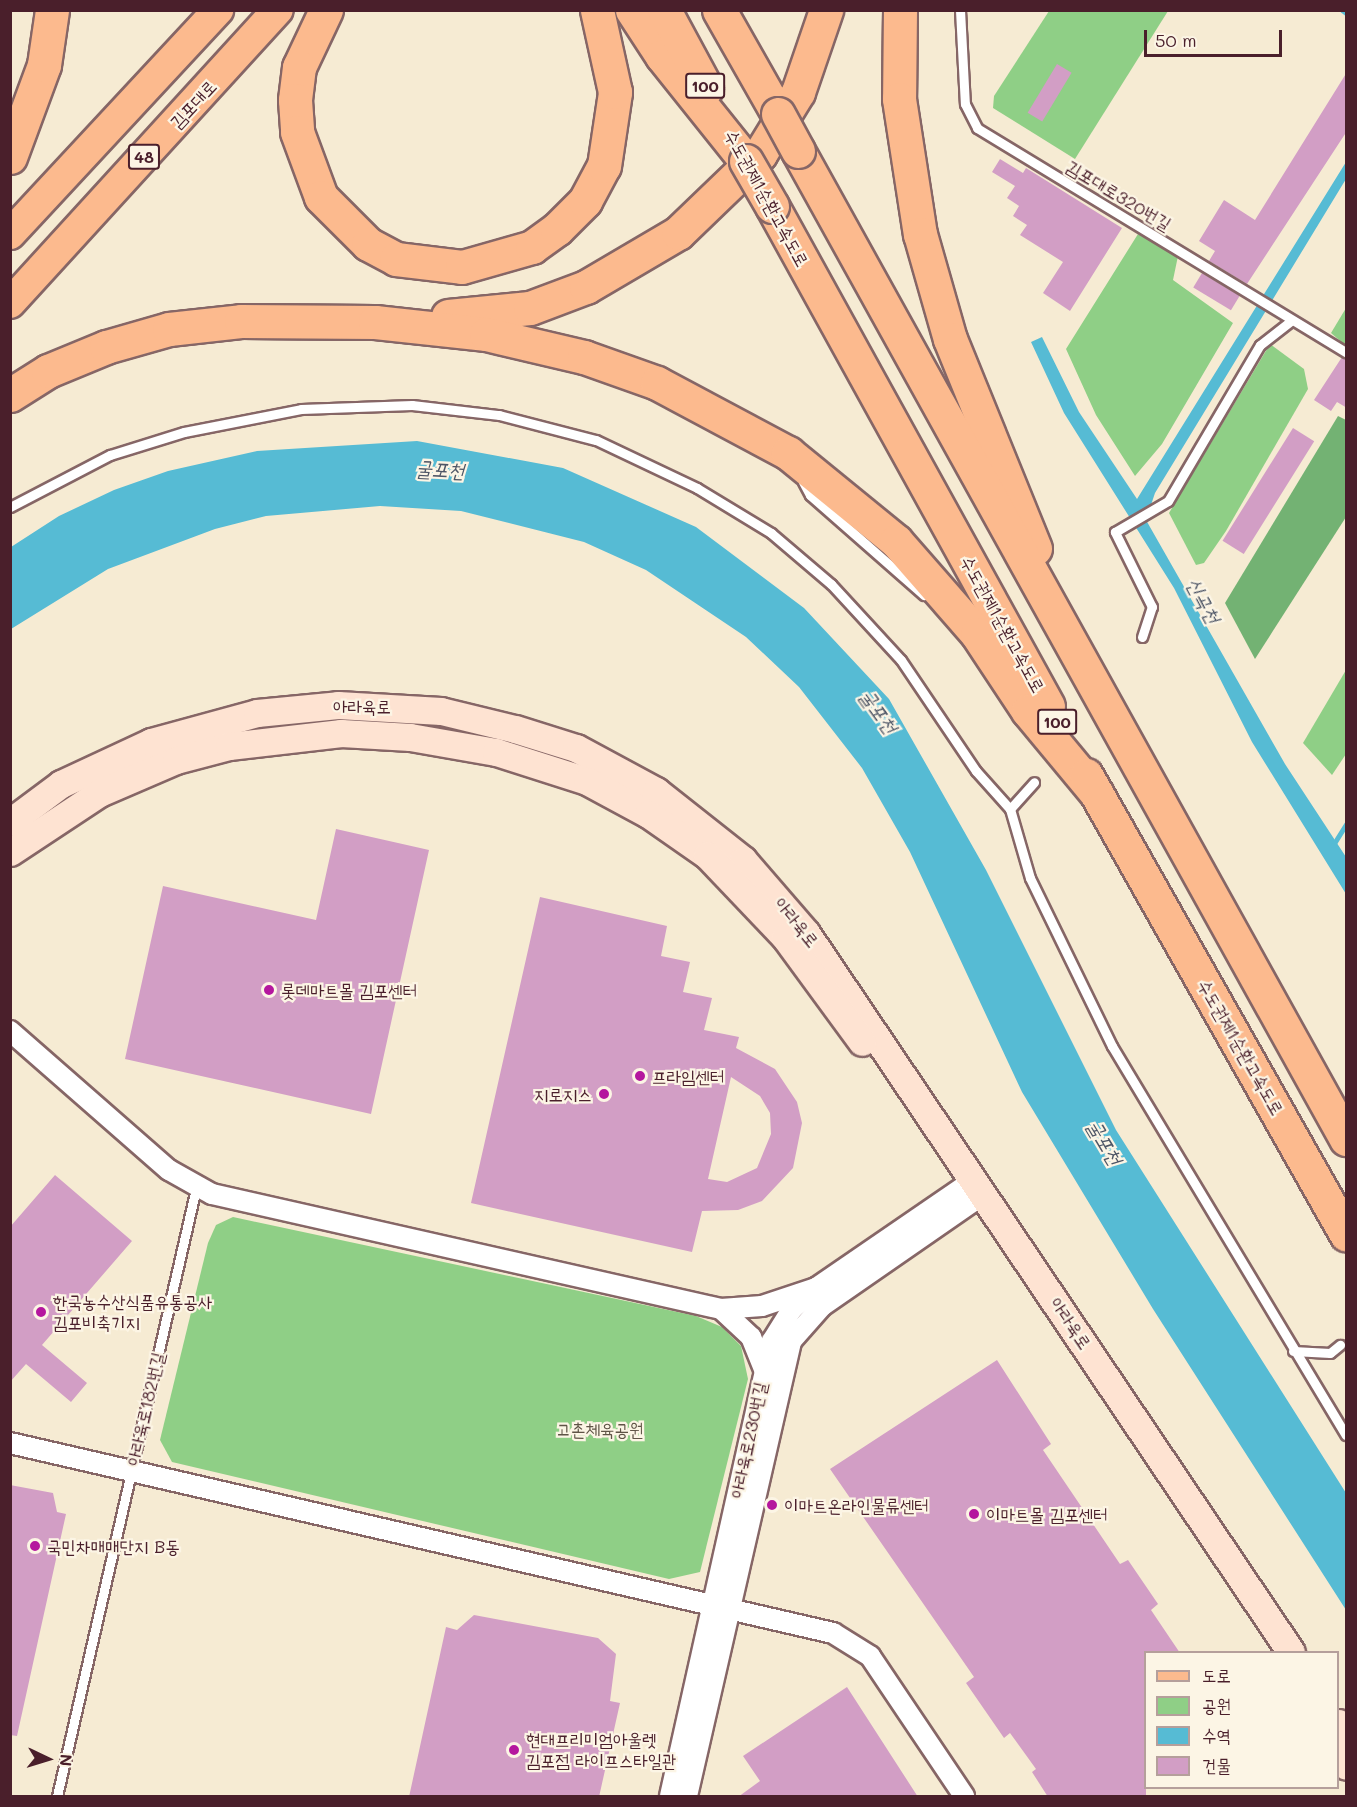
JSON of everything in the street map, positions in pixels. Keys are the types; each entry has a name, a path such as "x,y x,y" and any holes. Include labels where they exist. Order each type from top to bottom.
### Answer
{"highway":[{"path":"10,157 44,65 52,10"},
{"path":"326,10 299,67 295,100 297,132 321,197 368,244 396,259 462,267 532,247 557,229 585,201 604,166 615,92 597,10"},
{"path":"632,10 662,56 746,161"},
{"name":"수도권제1순환고속도로","path":"664,10 1096,793 1347,1234"},
{"name":"100","path":"719,10 1077,659 1347,1139"},
{"path":"10,395 48,371 169,329 241,321 375,322 530,308 621,271 669,240 760,154 798,92 826,10"},
{"path":"892,10 899,99 933,286 1077,659"},
{"path":"899,99 900,10"},
{"path":"375,322 486,334 584,357 715,410 788,453 896,541 977,634 1028,711 1096,793"}],"main road":[{"name":"48","path":"10,234 218,10"},
{"name":"김포대로","path":"10,303 278,10"}],"street":[{"name":"아라육로","path":"10,822 61,784 122,754 183,730 257,713 338,705 403,706 474,718 576,748 683,809 743,860 851,994 973,1191 1269,1651"},
{"name":"아라육로","path":"10,852 90,799 142,774 201,753 284,737 341,733 410,737 496,752 565,773 648,814 747,893 851,1026 973,1191 1290,1651"},
{"path":"10,1031 196,1188 721,1309 762,1306 816,1288"},
{"name":"아라육로230번길","path":"687,1797 764,1370 782,1324 816,1288 973,1191"},
{"name":"아라육로230번길","path":"670,1797 782,1370 795,1335 822,1306 973,1191"},
{"path":"721,1309 751,1336 764,1370"},
{"path":"10,1443 833,1633 859,1647 880,1669 964,1797"}],"lane":[{"name":"김포대로320번길","path":"960,10 965,104 977,128 1254,296 1291,321 1347,352"},
{"path":"1142,638 1152,607 1118,529 1161,507 1260,345 1291,321"},
{"path":"10,507 133,446 300,409 455,407 596,440 729,506 831,584 901,660 976,771 1010,810 1030,878 1112,1046 1293,1351 1347,1435"},
{"path":"1010,810 1034,782"},
{"name":"아라육로182번길","path":"57,1797 196,1188"},
{"path":"1293,1351 1330,1353 1340,1346"}],"green space":[{"path":"1049,11 1168,11 1075,159 993,108 994,96"},
{"path":"1138,234 1178,256 1173,280 1233,323 1162,444 1135,476 1096,415 1066,349"},
{"path":"1346,308 1346,346 1331,333"},
{"path":"1270,344 1304,369 1308,389 1226,531 1204,563 1196,565 1169,513"},
{"path":"1338,416 1346,420 1346,517 1255,659 1225,603"},
{"path":"1346,670 1346,754 1332,775 1303,743"},
{"name":"고촌체육공원","path":"233,1217 696,1316 722,1327 741,1346 748,1379 700,1572 669,1579 172,1462 160,1440 208,1243 216,1225"}],"water":[{"path":"1346,162 1346,179 1155,493 1146,520 1285,764 1346,857 1346,894 1252,742 1174,588 1064,413 1031,342 1042,337 1079,412 1137,499"},
{"name":"굴포천","path":"417,441 563,468 696,527 804,608 889,699 986,870 1116,1130 1346,1493 1346,1610 1153,1309 1022,1092 910,852 862,768 799,687 746,637 646,570 584,542 461,511 380,506 266,516 215,529 108,569 11,629 11,547 59,516 114,490 168,471 257,451"}],"building":[{"path":"1057,64 1072,73 1042,122 1028,113"},
{"path":"1347,72 1347,131 1247,284 1209,261 1215,251 1199,241 1224,200 1255,220"},
{"path":"1000,159 1023,173 1026,168 1122,228 1070,311 1043,293 1063,262 1020,235 1027,225 1013,216 1019,206 1007,198 1015,186 992,172"},
{"path":"1202,273 1240,296 1231,310 1193,288"},
{"path":"1342,357 1347,359 1347,408 1337,402 1331,411 1314,400"},
{"path":"1293,428 1314,441 1244,554 1223,541"},
{"name":"롯데마트몰 김포센터","path":"336,829 429,850 371,1114 125,1059 163,886 316,920"},
{"name":"프라임센터","path":"540,897 667,926 661,956 690,962 683,992 712,998 704,1030 739,1037 736,1048 775,1069 797,1102 802,1123 793,1168 762,1201 738,1210 702,1211 692,1252 471,1203","holes":["731,1077 760,1096 770,1113 771,1134 757,1168 727,1182 708,1179"]},
{"name":"한국농수산식품유통공사 김포비축기지","path":"55,1175 132,1241 42,1345 87,1383 71,1402 26,1364 10,1382 10,1227"},
{"name":"이마트몰 김포센터","path":"997,1360 1051,1444 1043,1450 1120,1564 1128,1560 1158,1604 1151,1610 1179,1651 1144,1651 1144,1789 1146,1789 1146,1797 1048,1797 1032,1772 1036,1769 1010,1733 1004,1738 966,1683 974,1677 830,1469"},
{"path":"10,1485 53,1493 57,1512 66,1514 17,1736 10,1735"},
{"name":"현대프리미엄아울렛 김포점 라이프스타일관","path":"474,1615 598,1638 616,1654 610,1701 620,1703 599,1797 409,1797 446,1627 457,1630"},
{"path":"847,1687 918,1797 738,1797 760,1781 743,1756"}],"waterway":[{"path":"1342,10 1346,13"},
{"path":"1333,845 1346,824"}],"place":[{"name":"롯데마트몰 김포센터","path":"269,990"},
{"name":"프라임센터","path":"640,1076"},
{"name":"지로지스","path":"604,1094"},
{"name":"한국농수산식품유통공사 김포비축기지","path":"41,1312"},
{"name":"이마트온라인물류센터","path":"772,1505"},
{"name":"이마트몰 김포센터","path":"974,1514"},
{"name":"국민차매매단지 B동","path":"35,1546"},
{"name":"현대프리미엄아울렛 김포점 라이프스타일관","path":"514,1750"}],"water label":[{"name":"신곡천","path":"1204,600"}]}
